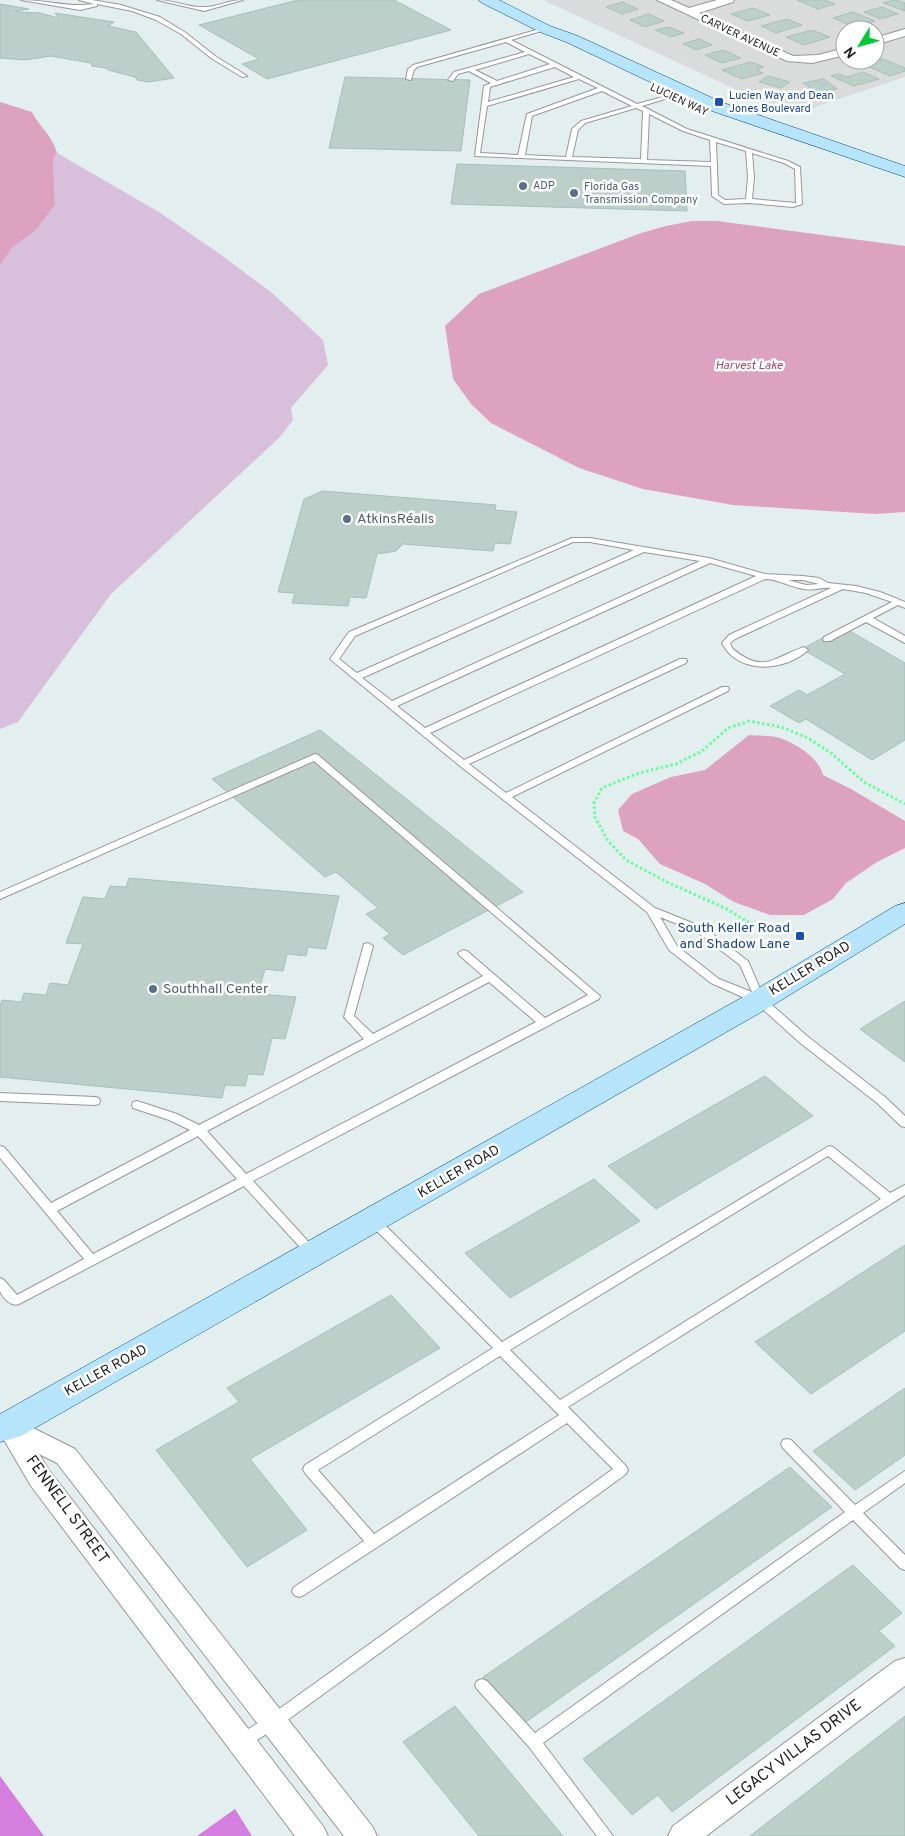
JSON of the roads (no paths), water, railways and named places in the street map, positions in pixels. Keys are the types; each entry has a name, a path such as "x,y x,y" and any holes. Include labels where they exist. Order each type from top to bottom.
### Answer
{"street":[{"name":"LUCIEN WAY","path":"487,0 545,29 563,44 676,94 737,125 815,148 905,183"},
{"name":"CARVER AVENUE","path":"662,0 791,59 818,60 835,54"},
{"path":"688,12 729,0"},
{"path":"885,39 905,32"},
{"name":"LUCIEN WAY","path":"676,94 840,148 905,172"},
{"name":"KELLER ROAD","path":"2,1427 313,1254 760,1000 905,912"},
{"name":"FENNELL STREET","path":"2,1427 66,1456 362,1836"},
{"name":"FENNELL STREET","path":"2,1427 313,1836"},
{"name":"LEGACY VILLAS DRIVE","path":"683,1836 905,1670"}],"lane":[{"path":"24,0 80,8 103,3"},
{"path":"82,0 114,5 156,16 244,76"},
{"path":"114,5 121,0"},
{"path":"160,0 204,10 240,0"},
{"path":"169,2 177,0"},
{"path":"409,79 411,69 414,66 545,29"},
{"path":"506,40 684,130 749,150 798,168 799,204 749,201 724,202 715,196 713,139"},
{"path":"452,80 456,73 530,52"},
{"path":"554,65 487,86 477,155 714,164"},
{"path":"469,69 496,83"},
{"path":"484,105 579,77"},
{"path":"521,157 529,115 602,89"},
{"path":"569,158 575,129 583,122 676,94"},
{"path":"644,161 646,111"},
{"path":"749,150 751,177 749,201"},
{"path":"760,1000 744,963 701,930 651,910 463,764 334,659 352,634 572,540 590,540 709,560 764,576 778,578 788,583 815,588 826,585 878,593 902,603"},
{"path":"356,677 643,549"},
{"path":"391,705 709,560"},
{"path":"424,732 764,576"},
{"path":"804,650 772,665 757,666 732,652 726,643 732,637 840,588"},
{"path":"827,638 866,618 902,603"},
{"path":"866,618 905,640"},
{"path":"463,764 683,661"},
{"path":"505,797 725,689"},
{"path":"0,896 314,757 595,996 15,1302 0,1282"},
{"path":"651,910 673,948 715,980 760,1000 803,1039 881,1100 905,1123"},
{"path":"368,946 349,1017 372,1039"},
{"path":"463,952 544,1023"},
{"path":"50,1209 490,977"},
{"path":"0,1097 95,1101"},
{"path":"137,1105 173,1117 200,1130 313,1254"},
{"path":"0,1150 92,1260"},
{"path":"373,1542 309,1469 501,1349 829,1150 889,1199"},
{"path":"299,1590 373,1542 563,1411 905,1189"},
{"path":"241,1741 274,1722 622,1470 373,1220"},
{"path":"787,1444 905,1564"},
{"path":"534,1742 905,1476"},
{"path":"482,1685 534,1742 606,1836"}],"water":[{"path":"0,102 32,112 52,141 57,153 53,159 55,205 35,231 13,247 0,265"},
{"name":"Harvest Lake","path":"692,221 717,221 905,246 905,512 875,514 733,505 643,489 579,468 491,423 471,404 453,379 445,326 479,294 641,233"},
{"path":"749,735 776,737 793,744 812,757 823,775 905,821 905,848 877,862 846,883 833,899 804,915 770,915 734,902 705,884 660,864 638,839 623,831 618,810 632,794 671,777 705,770"}],"place":[{"name":"Lucien Way and Dean Jones Boulevard","path":"719,102"},
{"name":"ADP","path":"523,186"},
{"name":"Florida Gas Transmission Company","path":"574,193"},
{"name":"AtkinsRéalis","path":"347,519"},
{"name":"South Keller Road and Shadow Lane","path":"800,936"},
{"name":"Southhall Center","path":"153,989"}]}
